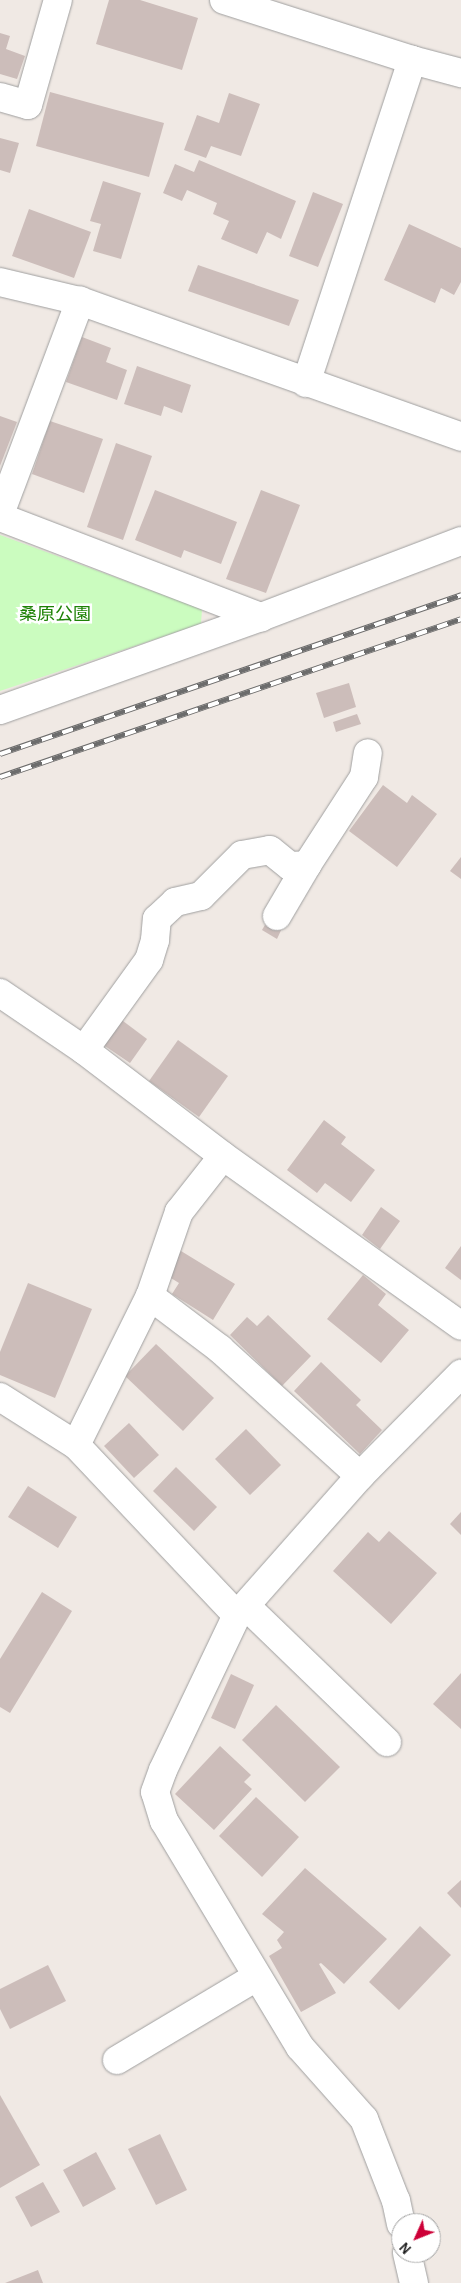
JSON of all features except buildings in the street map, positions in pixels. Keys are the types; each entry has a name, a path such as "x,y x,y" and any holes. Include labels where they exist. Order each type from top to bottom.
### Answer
{"street":[{"path":"0,97 28,105 58,0"},
{"path":"224,0 412,60 461,73"},
{"path":"306,383 412,60"},
{"path":"0,282 80,302 461,437"},
{"path":"80,302 0,516 261,617"},
{"path":"0,710 261,617 461,541"},
{"path":"278,916 307,865 364,777 368,753"},
{"path":"84,1050 149,960 155,940 157,919 175,902 201,896 242,855 270,850 290,866 307,865"},
{"path":"0,993 84,1050 223,1156 461,1326"},
{"path":"76,1444 150,1296 179,1212 223,1156"},
{"path":"150,1296 220,1349 360,1476"},
{"path":"399,2213 396,2201 364,2119 300,2047 256,1977 164,1821 155,1792 163,1770 242,1611 360,1476 461,1374"},
{"path":"0,1397 76,1444 242,1611 387,1742"},
{"path":"117,2060 256,1977"},
{"path":"409,2263 414,2283"}],"green space":[{"name":"桑原公園","path":"0,535 202,609 201,624 0,691"}],"railway":[{"path":"0,754 461,595"},
{"path":"0,777 461,619"}]}
